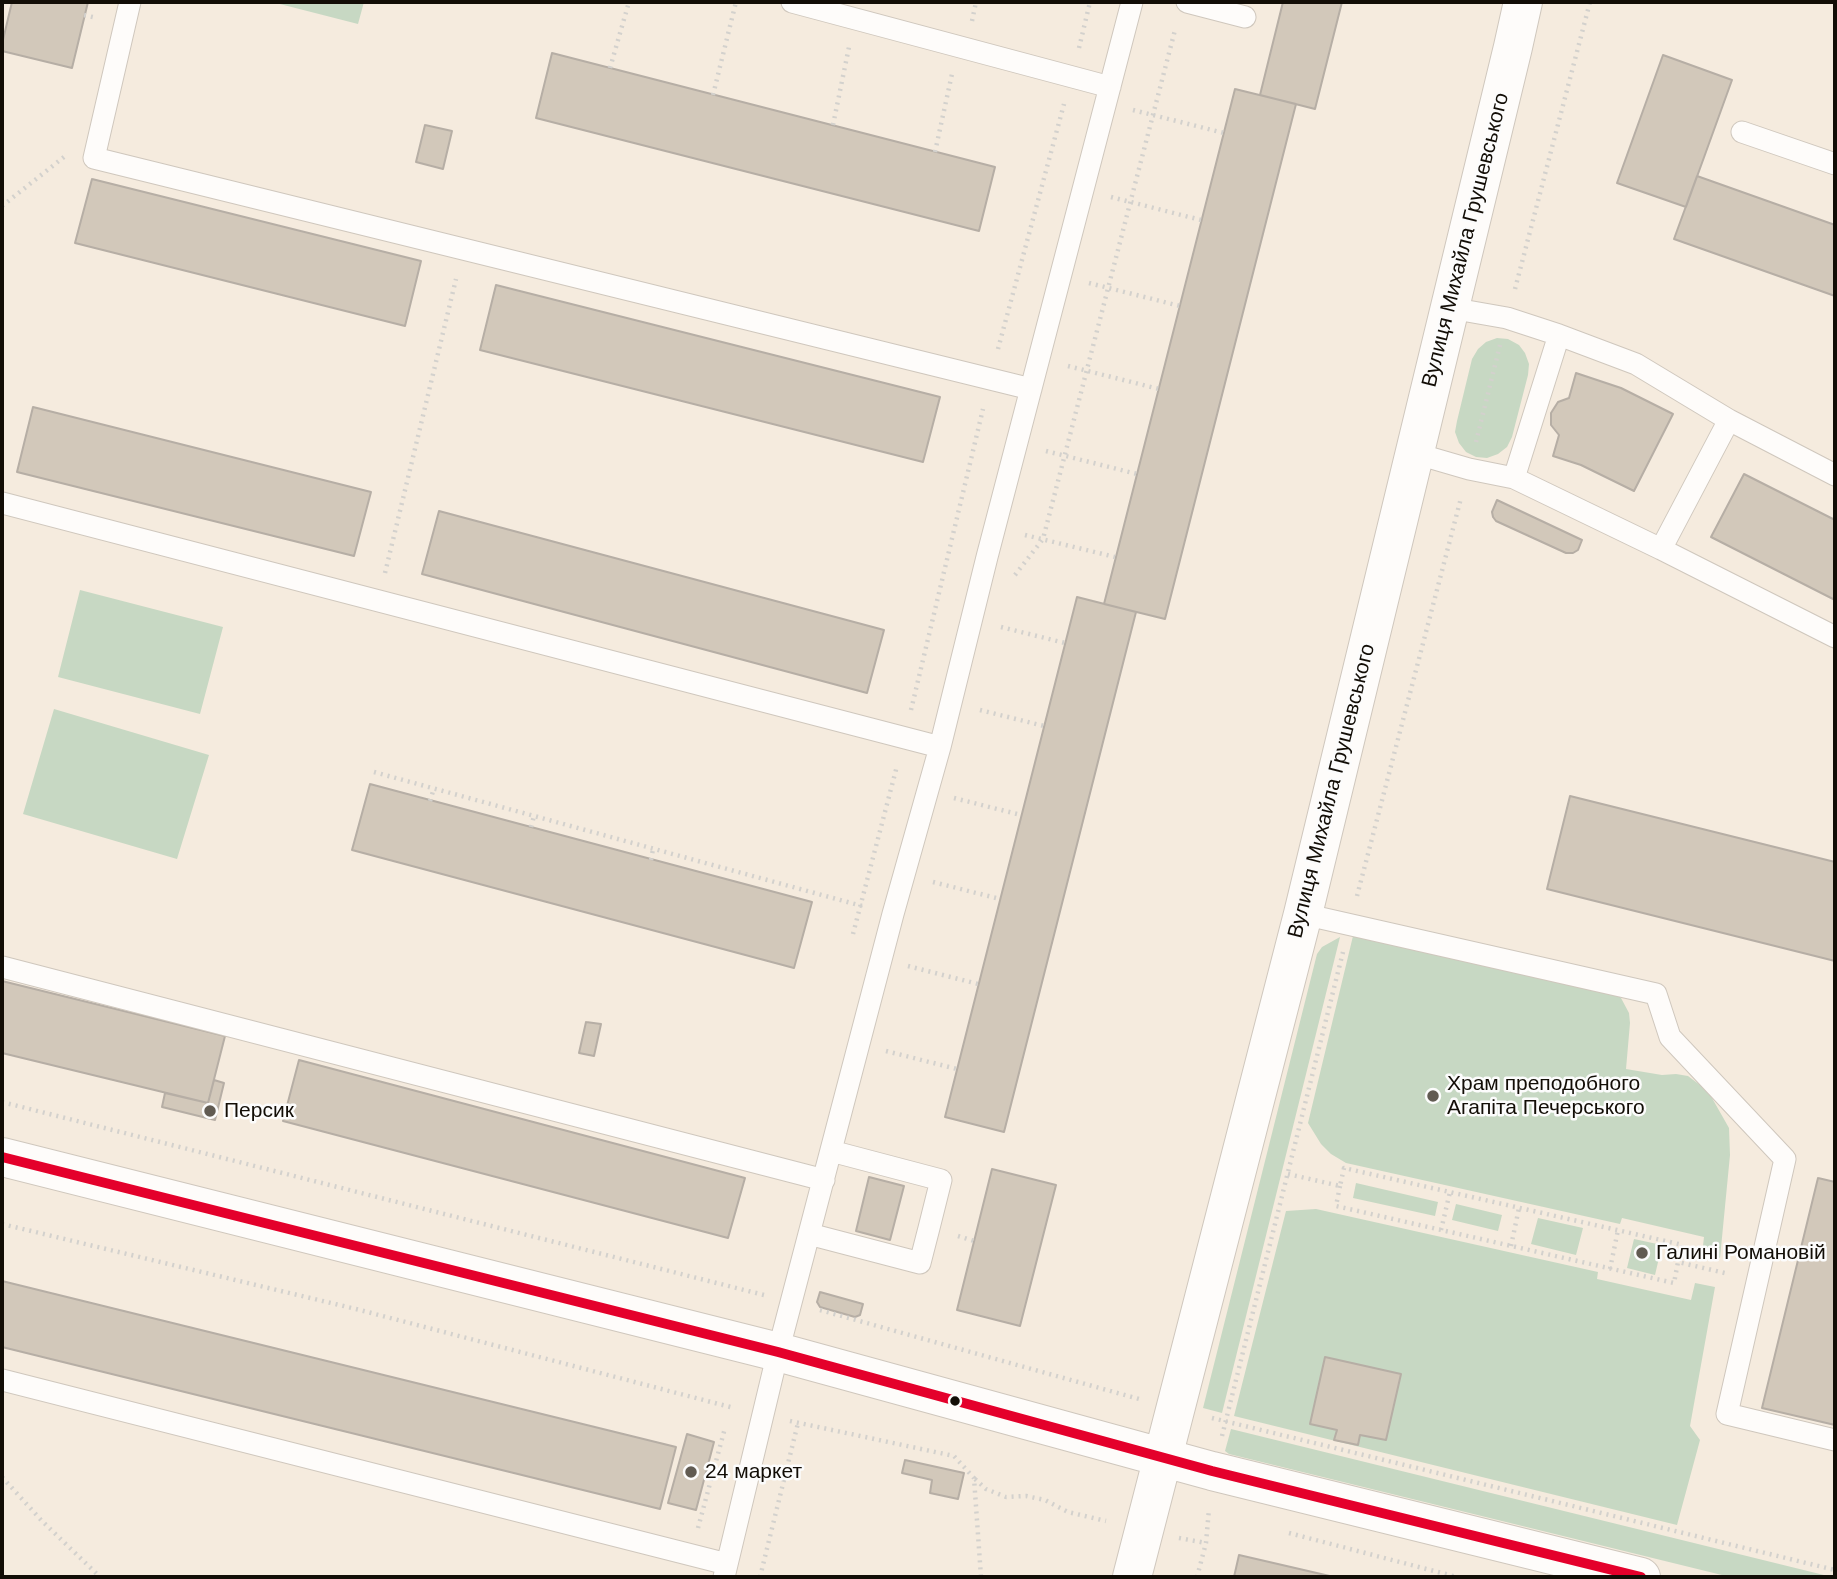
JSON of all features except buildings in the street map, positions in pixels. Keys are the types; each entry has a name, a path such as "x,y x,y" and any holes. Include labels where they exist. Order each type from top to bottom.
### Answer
{"street":[{"name":"Вулиця Михайла Грушевського","path":"1132,1577 1303,914 1522,2"},
{"path":"2,1157 778,1352 1213,1471 1602,1573 1641,1577"}],"lane":[{"path":"130,2 94,158 1031,388"},
{"path":"792,2 1072,77 1108,95"},
{"path":"2,1380 690,1555 725,1571 778,1352 893,914 940,747 1132,2"},
{"path":"1187,2 1245,17"},
{"path":"1742,132 1835,164"},
{"path":"1450,308 1507,318 1636,363 1728,420 1835,475"},
{"path":"1514,478 1559,335"},
{"path":"1661,549 1728,420"},
{"path":"1415,453 1469,469 1514,478 1835,637"},
{"path":"2,503 940,747"},
{"path":"1303,914 1656,994 1670,1037 1785,1159 1727,1414 1835,1440"},
{"path":"2,967 824,1180"},
{"path":"809,1234 920,1263 941,1180 831,1151"}],"path":[{"path":"610,68 629,2"},
{"path":"713,95 736,2"},
{"path":"850,945 905,738 990,379 1090,2"},
{"path":"1198,1577 1206,1543 1213,1471 1350,925 1590,2"},
{"path":"833,125 855,19"},
{"path":"1013,578 1043,539 1176,27"},
{"path":"935,152 958,46"},
{"path":"1108,95 1153,115 1224,133"},
{"path":"2,206 101,128"},
{"path":"1083,190 1201,220"},
{"path":"378,601 463,249"},
{"path":"1060,276 1180,306"},
{"path":"1039,359 1158,389"},
{"path":"1017,444 1137,474"},
{"path":"995,527 1115,557"},
{"path":"971,620 1065,643"},
{"path":"951,703 1044,726"},
{"path":"374,772 893,914"},
{"path":"430,801 433,789"},
{"path":"928,792 1021,815"},
{"path":"531,827 534,816"},
{"path":"651,860 653,849"},
{"path":"904,875 1000,899"},
{"path":"751,886 754,877"},
{"path":"909,954 906,966 978,984"},
{"path":"889,1039 886,1051 957,1069"},
{"path":"2,1102 761,1294 1175,1409 1835,1570"},
{"path":"1344,1168 1683,1245 1674,1283 1336,1206 1340,1186 1344,1168"},
{"path":"1288,1174 1340,1186"},
{"path":"1441,1230 1450,1192"},
{"path":"1511,1246 1519,1208"},
{"path":"2,1224 356,1309 763,1415 954,1456 986,1489 1006,1497 1026,1496 1045,1500 1068,1512 1147,1516 1209,1513"},
{"path":"1610,1269 1618,1230"},
{"path":"1678,1262 1758,1281"},
{"path":"761,1294 765,1282"},
{"path":"690,1555 727,1420"},
{"path":"761,1577 798,1423"},
{"path":"2,1477 42,1521 100,1577"},
{"path":"974,1478 981,1577"},
{"path":"1147,1516 1206,1543"},
{"path":"1287,1533 1457,1577"}],"green space":[{"path":"272,2 364,2 358,24"},
{"path":"1497,338 1508,339 1519,345 1529,364 1528,375 1507,447 1487,458 1476,457 1466,452 1455,432 1472,359 1486,342"},
{"path":"80,590 223,627 200,714 58,677"},
{"path":"54,709 209,755 177,859 23,814"},
{"path":"1353,936 1613,991 1621,998 1629,1013 1630,1023 1626,1069 1688,1076 1708,1091 1729,1128 1730,1155 1720,1258 1702,1254 1704,1237 1622,1218 1620,1224 1346,1163 1331,1154 1308,1123"},
{"path":"1340,937 1222,1413 1203,1408 1317,954 1322,947"},
{"path":"1356,1183 1438,1202 1435,1216 1353,1198"},
{"path":"1456,1204 1502,1215 1498,1231 1452,1220"},
{"path":"1316,1209 1598,1272 1597,1279 1691,1300 1695,1283 1715,1287 1690,1426 1700,1440 1677,1525 1234,1416 1286,1211"},
{"path":"1538,1218 1583,1228 1576,1255 1531,1244"},
{"path":"1634,1239 1662,1245 1655,1275 1627,1268"},
{"path":"1231,1429 1832,1577 1730,1577 1229,1454 1225,1451"}],"transit line":[{"path":"2,1157 778,1352 1212,1471 1641,1577"}],"place":[{"name":"Храм преподобного Агапіта Печерського","path":"1433,1096"},
{"name":"Персик","path":"210,1111"},
{"name":"Галині Романовій","path":"1642,1253"},
{"name":"24 маркет","path":"691,1472"}]}
